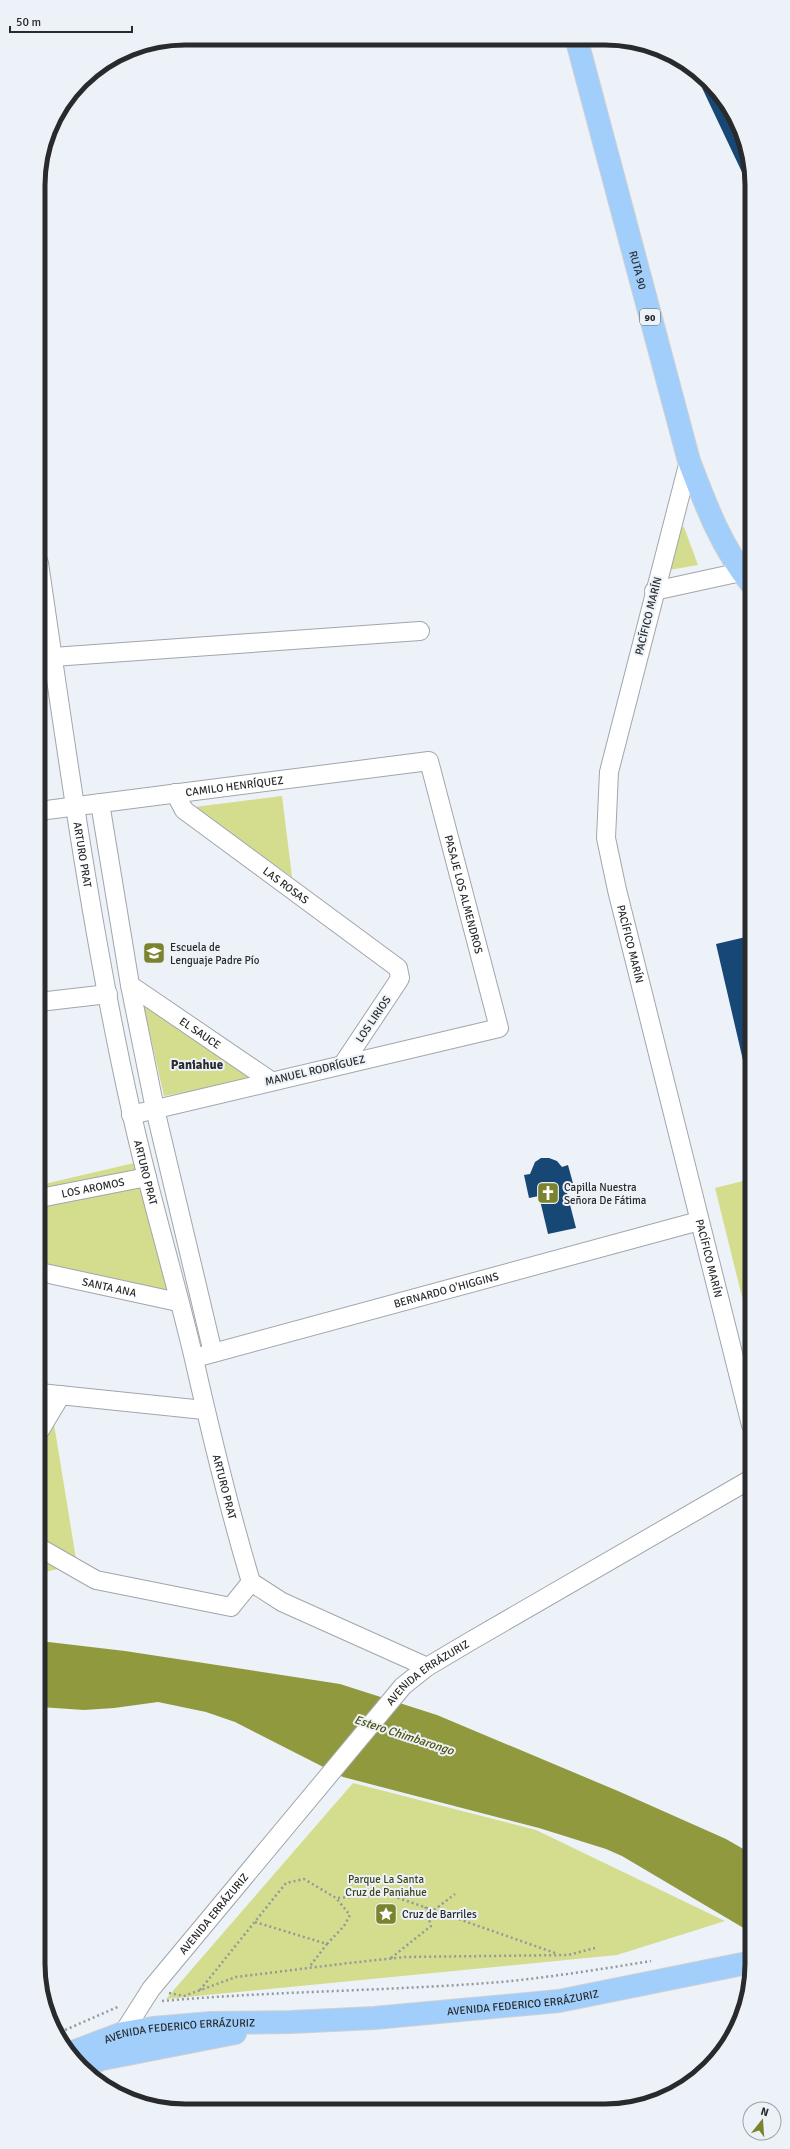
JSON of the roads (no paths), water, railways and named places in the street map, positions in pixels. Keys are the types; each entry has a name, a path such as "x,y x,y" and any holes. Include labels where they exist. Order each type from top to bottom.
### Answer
{"main road":[{"name":"RUTA 90","path":"578,45 689,462 711,519 745,577"},
{"name":"AVENIDA FEDERICO ERRÁZURIZ","path":"76,2051 123,2033 211,2023 291,2022 374,2018 558,2001 731,1968 745,1964"},
{"name":"AVENIDA FEDERICO ERRÁZURIZ","path":"87,2064 102,2059 291,2022"},
{"path":"102,2059 123,2033"}],"street":[{"name":"PACÍFICO MARÍN","path":"689,462 654,591 610,772 606,838 699,1221 745,1401"},
{"path":"654,591 745,577"},
{"name":"ARTURO PRAT","path":"45,616 53,656 75,806 131,1115 178,1302 194,1358 204,1410 251,1582"},
{"path":"53,656 420,631"},
{"name":"CAMILO HENRÍQUEZ","path":"45,810 429,761"},
{"name":"PASAJE LOS ALMENDROS","path":"429,761 499,1028"},
{"name":"LAS ROSAS","path":"175,793 184,810 395,964 400,973"},
{"path":"100,803 130,985 155,1109 213,1353"},
{"name":"LOS LIRIOS","path":"343,1064 397,983 400,973"},
{"name":"EL SAUCE","path":"130,985 271,1081"},
{"path":"45,1001 108,994"},
{"name":"MANUEL RODRÍGUEZ","path":"131,1115 499,1028"},
{"name":"LOS AROMOS","path":"45,1197 147,1177"},
{"name":"BERNARDO O'HIGGINS","path":"194,1358 699,1221"},
{"name":"SANTA ANA","path":"45,1273 178,1302"},
{"path":"45,1393 204,1410"},
{"path":"45,1422 61,1395"},
{"name":"AVENIDA ERRÁZURIZ","path":"123,2033 146,1996 403,1686 427,1667 745,1482"},
{"path":"45,1551 96,1580 231,1607 251,1582 282,1602 427,1667"}],"water":[{"name":"Estero Chimbarongo","path":"45,1642 125,1651 340,1684 437,1715 618,1791 726,1839 745,1850 745,1929 622,1856 606,1849 539,1828 343,1777 235,1722 206,1712 158,1702 114,1708 84,1710 45,1707"}],"place":[{"name":"Escuela de Lenguaje Padre Pío","path":"154,953"},
{"name":"Capilla Nuestra Señora De Fátima","path":"548,1193"},
{"name":"Cruz de Barriles","path":"386,1914"}],"district":[{"name":"Paniahue","path":"197,1064"}],"park label":[{"name":"Parque La Santa Cruz de Paniahue","path":"386,1885"}]}
